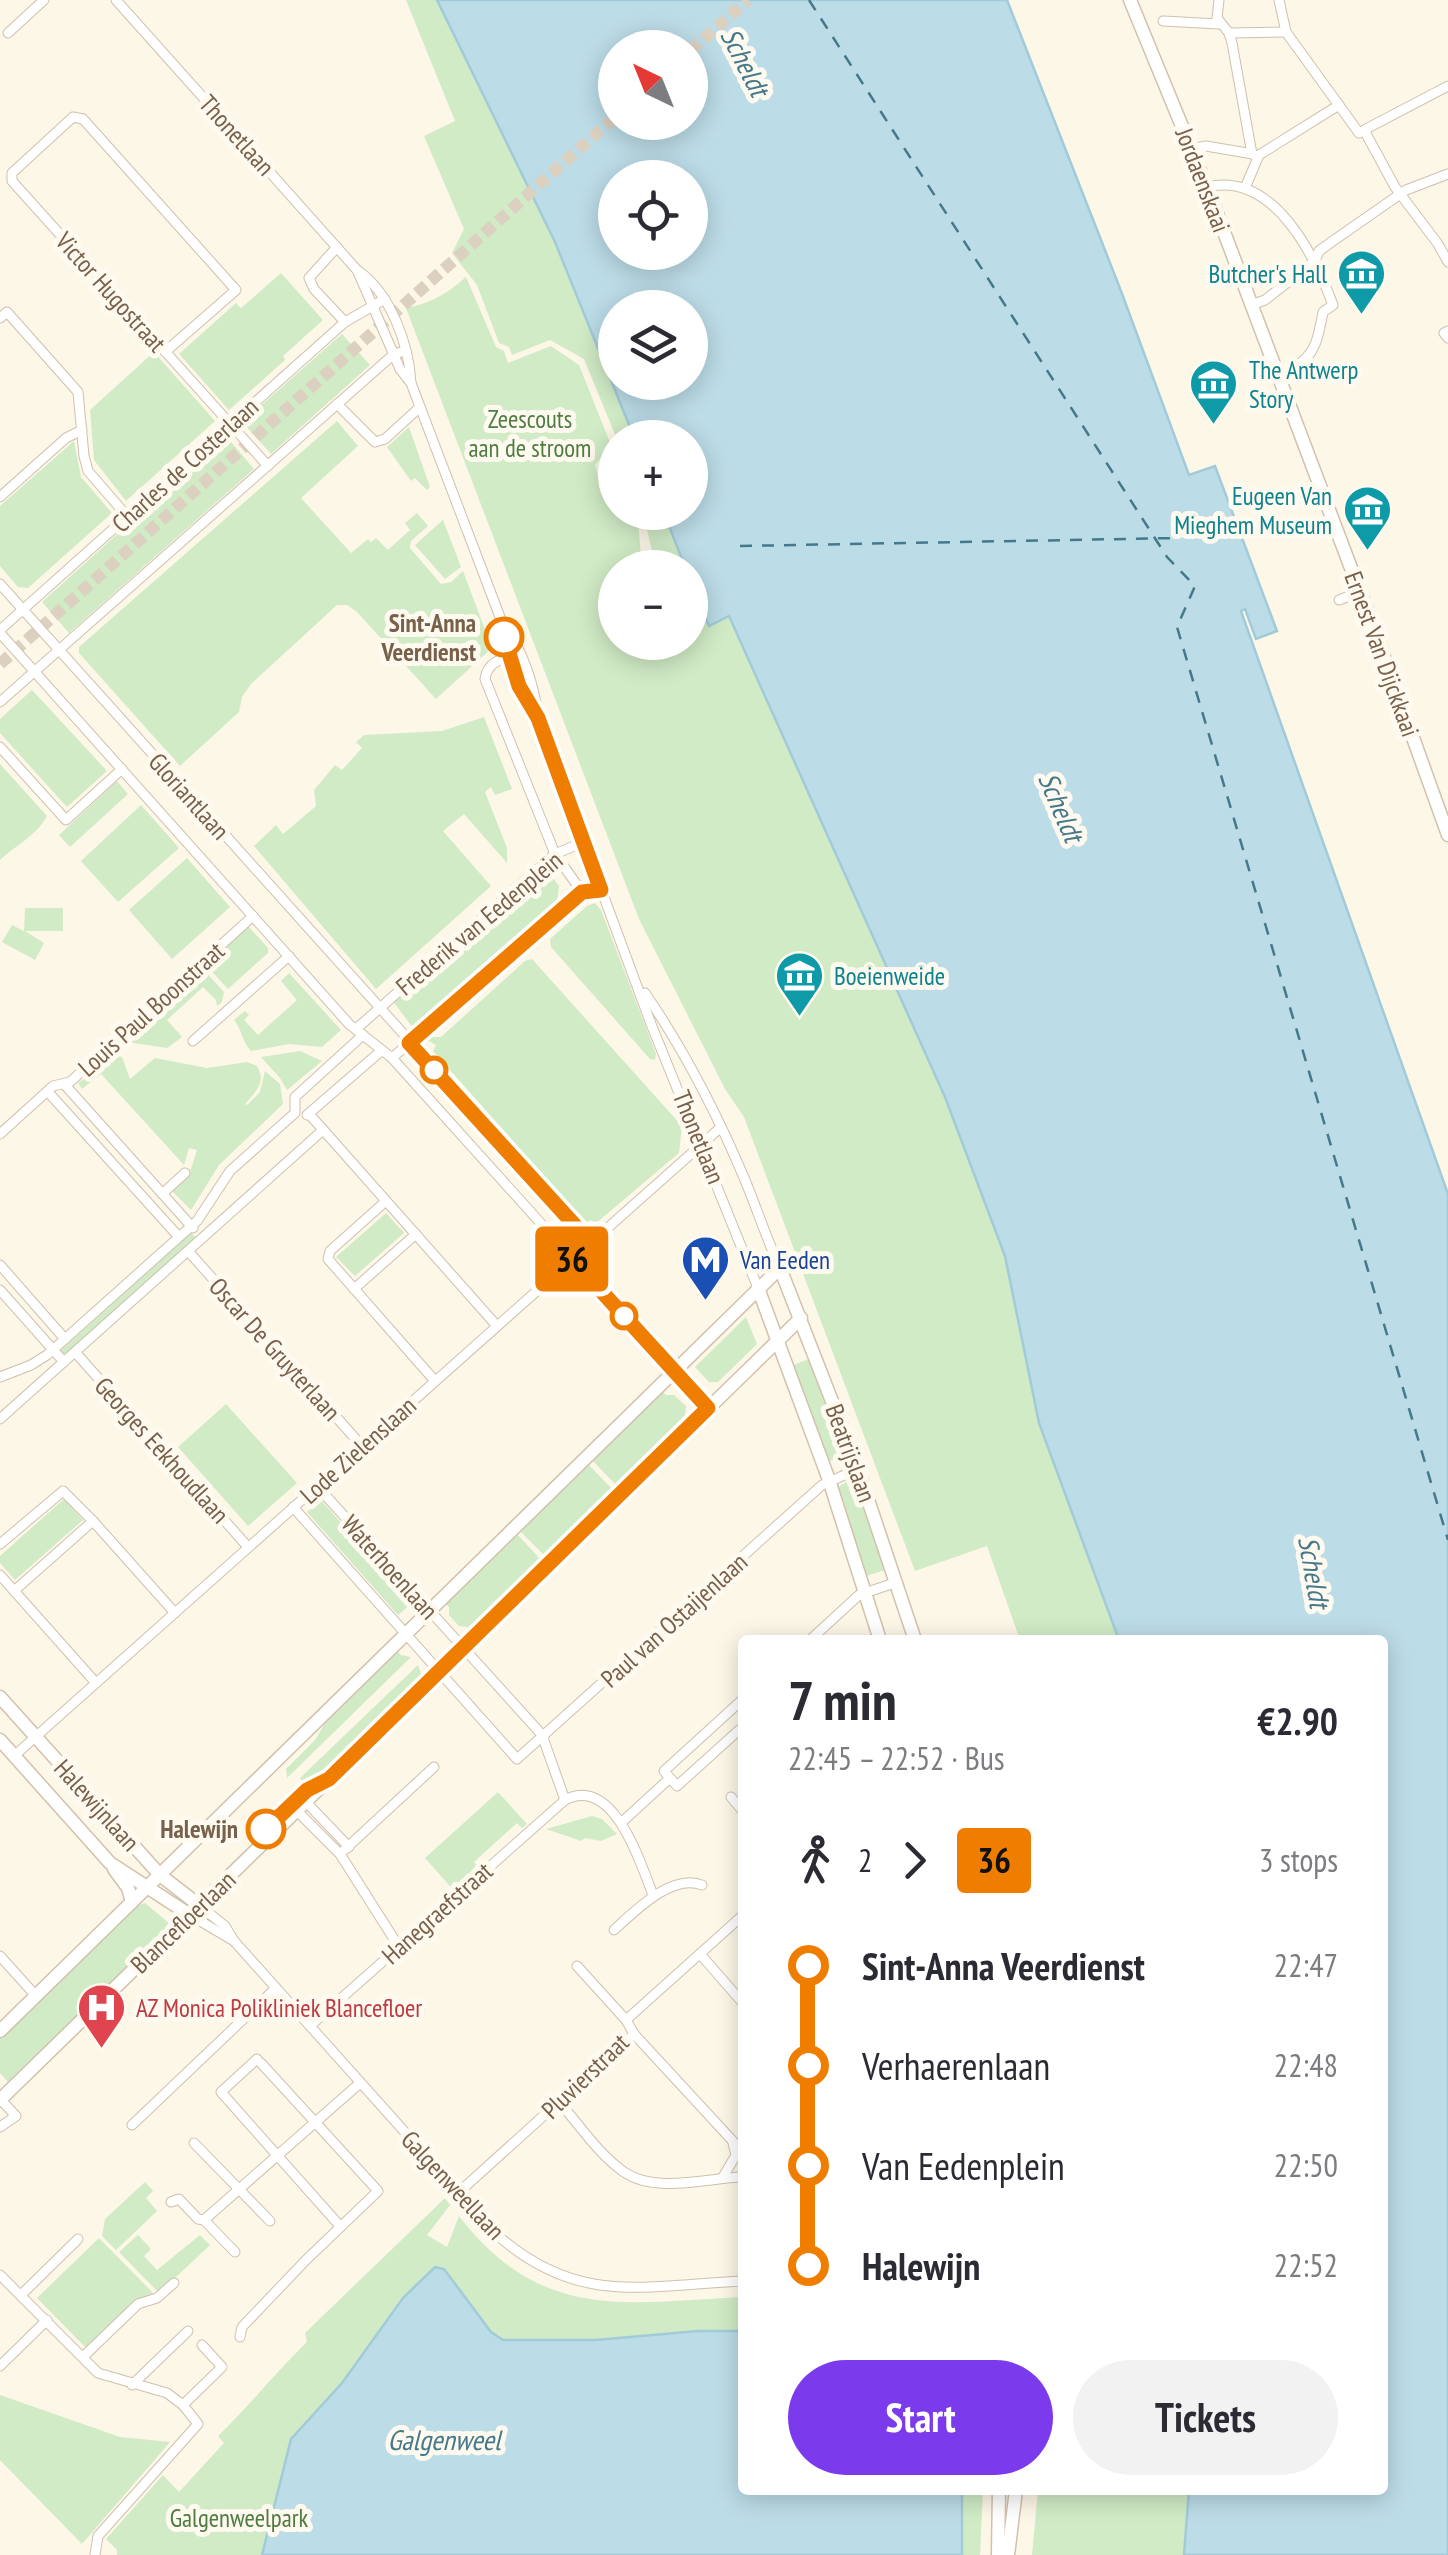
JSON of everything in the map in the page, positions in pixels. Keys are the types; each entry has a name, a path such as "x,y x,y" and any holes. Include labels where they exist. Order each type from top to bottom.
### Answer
{"street":[{"path":"8,33 44,0"},
{"name":"Thonetlaan","path":"116,0 357,270 371,280 384,299 405,350 411,382"},
{"name":"Jordaenskaai","path":"1130,0 1192,149 1294,418"},
{"path":"1219,0 1220,24"},
{"path":"1279,0 1286,32 1362,132 1448,262"},
{"path":"1162,21 1220,24 1229,33 1256,155 1245,188"},
{"path":"1229,33 1286,32"},
{"path":"1362,132 1448,86"},
{"path":"1192,149 1206,146 1256,155 1339,105"},
{"name":"Victor Hugostraat","path":"166,352 236,290 83,119 76,116 12,173 12,181 268,466"},
{"path":"1251,305 1264,300 1315,261 1319,251 1400,194 1448,174"},
{"path":"1206,187 1223,183 1245,188 1285,218 1315,261 1334,305 1323,312 1320,338 1304,359 1278,377"},
{"path":"338,248 309,278 344,322"},
{"name":"Thonetlaan","path":"357,270 394,354 411,382 500,617 519,686 538,718 652,1024 758,1288"},
{"path":"373,304 384,299"},
{"name":"Charles de Costerlaan","path":"0,631 344,322 373,304"},
{"path":"0,318 7,312 78,392 88,471 128,516"},
{"path":"0,702 394,354 405,350"},
{"path":"337,404 375,442 385,439 420,407"},
{"name":"Ernest Van Dijckkaai","path":"1294,418 1448,835"},
{"path":"0,497 66,438 82,430"},
{"name":"Gloriantlaan","path":"0,584 378,1008"},
{"path":"1339,600 1360,592"},
{"name":"Thonetlaan","path":"500,617 515,640 535,694 538,718"},
{"name":"Gloriantlaan","path":"0,631 360,1032"},
{"path":"522,660 516,655 509,656 490,666 485,679 555,854 582,892"},
{"name":"Gloriantlaan","path":"0,748 66,820 122,769"},
{"path":"1433,792 1448,794"},
{"name":"Frederik van Eedenplein","path":"302,1091 378,1008 555,854 584,842"},
{"name":"Frederik van Eedenplein","path":"409,1043 582,892 601,890"},
{"name":"Louis Paul Boonstraat","path":"0,1134 57,1084 65,1084 254,916"},
{"path":"193,1041 289,956"},
{"name":"Thonetlaan","path":"640,987 663,1019 720,1128 780,1268"},
{"name":"Frederik van Eedenplein","path":"378,1008 590,1242"},
{"path":"360,1032 392,1058 708,1408"},
{"path":"392,1058 409,1043"},
{"path":"0,1378 32,1366 53,1349 191,1226 230,1172 294,1114 314,1112 381,1051"},
{"path":"65,1084 202,1238"},
{"path":"294,1114 295,1097 302,1091 323,1130 496,1326"},
{"path":"48,1092 179,1237"},
{"name":"Lode Zielenslaan","path":"14,1756 720,1128"},
{"path":"0,1419 323,1130"},
{"path":"162,1194 185,1172"},
{"path":"386,1201 328,1256 435,1380"},
{"path":"354,1289 416,1234"},
{"name":"Oscar De Gruyterlaan","path":"188,1250 362,1446"},
{"path":"0,1265 65,1338"},
{"name":"Blancefloerlaan","path":"0,2031 780,1268"},
{"name":"Beatrijslaan","path":"780,1268 858,1469 913,1635"},
{"name":"Beatrijslaan","path":"758,1288 829,1480 879,1635"},
{"path":"0,1290 64,1362"},
{"name":"Blancefloerlaan","path":"0,2126 16,2116 0,2100 801,1318"},
{"name":"Georges Eekhoudlaan","path":"76,1352 248,1547"},
{"path":"829,1480 858,1469"},
{"name":"Paul van Ostaijenlaan","path":"518,1759 829,1480"},
{"name":"Waterhoenlaan","path":"318,1486 544,1737"},
{"path":"0,1544 64,1491 175,1613"},
{"name":"Waterhoenlaan","path":"293,1508 518,1759"},
{"path":"14,1591 93,1521"},
{"path":"0,1575 96,1683"},
{"path":"815,1635 859,1596 897,1582"},
{"name":"Halewijnlaan","path":"0,1697 155,1881"},
{"path":"738,1704 664,1771 677,1786 738,1731"},
{"path":"544,1737 565,1800 582,1796 592,1799 622,1822 653,1895"},
{"name":"Halewijnlaan","path":"0,1740 110,1862 128,1888 132,1902"},
{"path":"344,1850 434,1768"},
{"path":"622,1822 670,1778"},
{"path":"731,1798 738,1806"},
{"name":"Hanegraefstraat","path":"310,2026 565,1800"},
{"path":"302,1806 344,1850 399,1946"},
{"name":"Halewijnlaan","path":"110,1862 155,1881 195,1910"},
{"path":"614,1930 653,1895 690,1882 702,1885"},
{"name":"Galgenweellaan","path":"195,1910 234,1941 458,2193 496,2234 530,2262 584,2284 616,2288 738,2281"},
{"name":"Pluvierstraat","path":"458,2193 634,2034 626,2020 738,1920"},
{"path":"700,1954 738,1997"},
{"path":"0,1956 36,1996"},
{"path":"576,1966 626,2020"},
{"path":"132,2125 276,1988"},
{"path":"634,2034 738,2146"},
{"path":"240,2336 242,2327 378,2191 259,2061 221,2092 340,2226"},
{"path":"204,2220 360,2082"},
{"path":"559,2102 625,2173 655,2182 738,2177"},
{"path":"723,2178 736,2155 733,2140"},
{"path":"194,2143 270,2222"},
{"path":"171,2202 179,2199 234,2252"},
{"path":"21,2295 78,2239"},
{"path":"1,2278 98,2372 167,2393 198,2424 98,2536 95,2555"},
{"path":"82,2358 138,2304 160,2297 174,2283"},
{"path":"0,2366 46,2320"},
{"path":"132,2384 188,2331"},
{"path":"183,2405 222,2367 202,2345"},
{"path":"998,2555 999,2495"},
{"path":"1008,2555 1015,2495"}],"green space":[{"path":"406,0 437,0 555,242 598,348 598,393 584,359 550,340 512,355 509,347 499,343 477,285 452,253 464,229 424,136 455,121"},
{"path":"281,273 323,320 229,410 179,354 236,303 241,308"},
{"name":"Zeescouts aan de stroom","path":"466,277 496,347 504,351 508,363 551,346 579,365 601,420 595,465 598,530 639,530 640,550 598,550 598,660 708,660 708,614 729,616 945,1097 1005,1256 1039,1423 1117,1635 1018,1635 987,1546 915,1571 744,1117 725,1089 639,919 406,308 438,297"},
{"path":"342,334 370,365 271,454 242,422"},
{"path":"154,352 215,421 126,501 94,460 90,410"},
{"path":"601,400 619,400 627,420 609,420"},
{"path":"337,421 358,446 301,498 351,553 368,539 371,542 376,538 388,550 410,530 405,523 417,513 428,526 411,541 410,548 441,584 451,582 463,571 492,648 436,699 357,612 347,605 337,605 251,684 242,697 239,712 180,766 79,653 79,647"},
{"path":"409,427 430,487 427,490 415,478 411,481 387,447"},
{"path":"226,436 254,469 69,633 42,602"},
{"path":"74,441 81,477 112,513 28,588 18,587 0,566 0,506"},
{"path":"443,520 461,567 445,579 415,545"},
{"path":"647,530 671,530 678,550 652,550"},
{"path":"32,690 107,771 67,807 0,733 0,719"},
{"path":"484,717 512,789 495,795 491,787 485,792 507,848 507,863 464,814 443,831 491,886 376,989 254,846 276,825 283,834 316,806 314,790 335,765 342,770 362,748 356,742 364,735 442,731"},
{"path":"0,764 47,816 32,835 0,860"},
{"path":"117,781 128,794 70,847 59,835"},
{"path":"141,805 179,848 118,902 81,861"},
{"path":"187,858 230,907 172,959 129,910"},
{"path":"532,878 553,878 559,886 557,902 416,1032 392,1000"},
{"path":"595,903 601,910 655,1060 650,1059 551,947 550,939"},
{"path":"25,908 63,908 63,931 25,931 44,943 35,960 2,942 12,925 24,931"},
{"path":"248,926 268,953 228,989 206,965"},
{"path":"532,959 682,1126 679,1153 595,1224 591,1220 587,1224 433,1051 436,1045 421,1037 441,1037 525,961"},
{"path":"202,968 224,992 222,1002 217,1006 203,987 167,1020 182,1037 167,1048 121,1041"},
{"path":"289,973 341,1030 322,1047 289,1044 251,1051 234,1020 245,1011 249,1015 244,1020 258,1035 297,1000 281,981"},
{"path":"300,1051 322,1061 287,1090 261,1057"},
{"path":"117,1056 122,1057 130,1079 155,1058 207,1068 247,1062 257,1066 261,1077 245,1104 260,1092 265,1071 280,1084 283,1104 219,1165 191,1210 172,1191 189,1175 197,1150 189,1148 184,1165 101,1074 82,1089 78,1083"},
{"path":"386,1213 404,1233 355,1276 336,1257"},
{"path":"191,1233 197,1238 65,1356 60,1351"},
{"path":"746,1317 757,1344 718,1382 709,1382 695,1367"},
{"path":"811,1358 849,1453 827,1462 795,1368 791,1366"},
{"path":"662,1391 686,1406 689,1419 619,1488 591,1459"},
{"path":"226,1404 297,1483 248,1526 178,1447"},
{"path":"587,1463 615,1492 547,1558 519,1530"},
{"path":"851,1479 858,1481 890,1568 867,1576 837,1488"},
{"path":"64,1499 83,1520 15,1580 0,1563 0,1556"},
{"path":"321,1500 412,1603 398,1615 307,1512"},
{"path":"516,1533 543,1562 471,1631 459,1626 444,1602"},
{"path":"396,1650 411,1657 287,1778 286,1769 316,1739 329,1715"},
{"path":"418,1665 423,1679 308,1787 300,1778"},
{"path":"498,1792 527,1824 522,1828 517,1823 474,1862 481,1870 456,1893 425,1858"},
{"path":"592,1816 602,1819 617,1834 601,1841 581,1841 546,1829"},
{"path":"145,1903 170,1924 169,1928 9,2083 0,2073 0,2037 136,1906"},
{"path":"145,2182 153,2191 146,2198 157,2211 116,2250 102,2236 105,2219"},
{"name":"Galgenweelpark","path":"445,2198 450,2205 427,2235 447,2247 459,2216 490,2250 521,2274 553,2290 622,2302 738,2297 738,2331 596,2340 503,2340 491,2332 444,2269 363,2353 342,2383 291,2439 262,2555 117,2555 106,2539 163,2475 179,2492 224,2443 218,2436 307,2342 305,2333"},
{"path":"138,2235 151,2249 144,2256 157,2270 200,2235 210,2245 159,2293 119,2252"},
{"path":"99,2238 153,2293 88,2350 37,2298"},
{"path":"0,2395 120,2437 170,2442 82,2544 0,2460"},
{"path":"962,2495 983,2495 980,2555 962,2555"},
{"path":"1038,2495 1189,2495 1184,2555 1032,2555"}],"water":[{"name":"Scheldt","path":"437,0 1007,0 1189,475 1215,466 1277,631 1256,639 1245,609 1241,611 1448,1194 1448,2555 1184,2555 1189,2495 1388,2495 1388,1635 1117,1635 1039,1423 1005,1256 945,1097 729,616 709,626 708,550 678,550 671,530 708,530 708,420 627,420 619,400 708,400 708,290 598,290 598,348 555,242"},
{"name":"Galgenweel","path":"435,2267 444,2269 491,2332 503,2340 596,2340 738,2331 738,2495 962,2495 962,2555 262,2555 291,2439 342,2383 403,2298"}],"ferry route":[{"path":"809,0 1167,557 1195,586 1177,627 1448,1540"},
{"path":"740,546 1178,538"}],"tunnel":[{"path":"708,35 748,0"},
{"path":"0,664 598,132"}],"bus line":[{"name":"36","path":"266,1829 307,1790 329,1779 708,1408 572,1259 590,1242 409,1043 582,892 601,890 538,718 519,686 504,637"}],"place":[{"name":"Butcher's Hall","path":"1362,316"},
{"name":"The Antwerp Story","path":"1214,426"},
{"name":"Eugeen Van Mieghem Museum","path":"1367,552"},
{"name":"Sint-Anna Veerdienst","path":"504,637"},
{"name":"Boeienweide","path":"799,1018"},
{"name":"Van Eeden","path":"705,1302"},
{"name":"Halewijn","path":"266,1829"},
{"name":"AZ Monica Polikliniek Blancefloer","path":"101,2050"}]}
